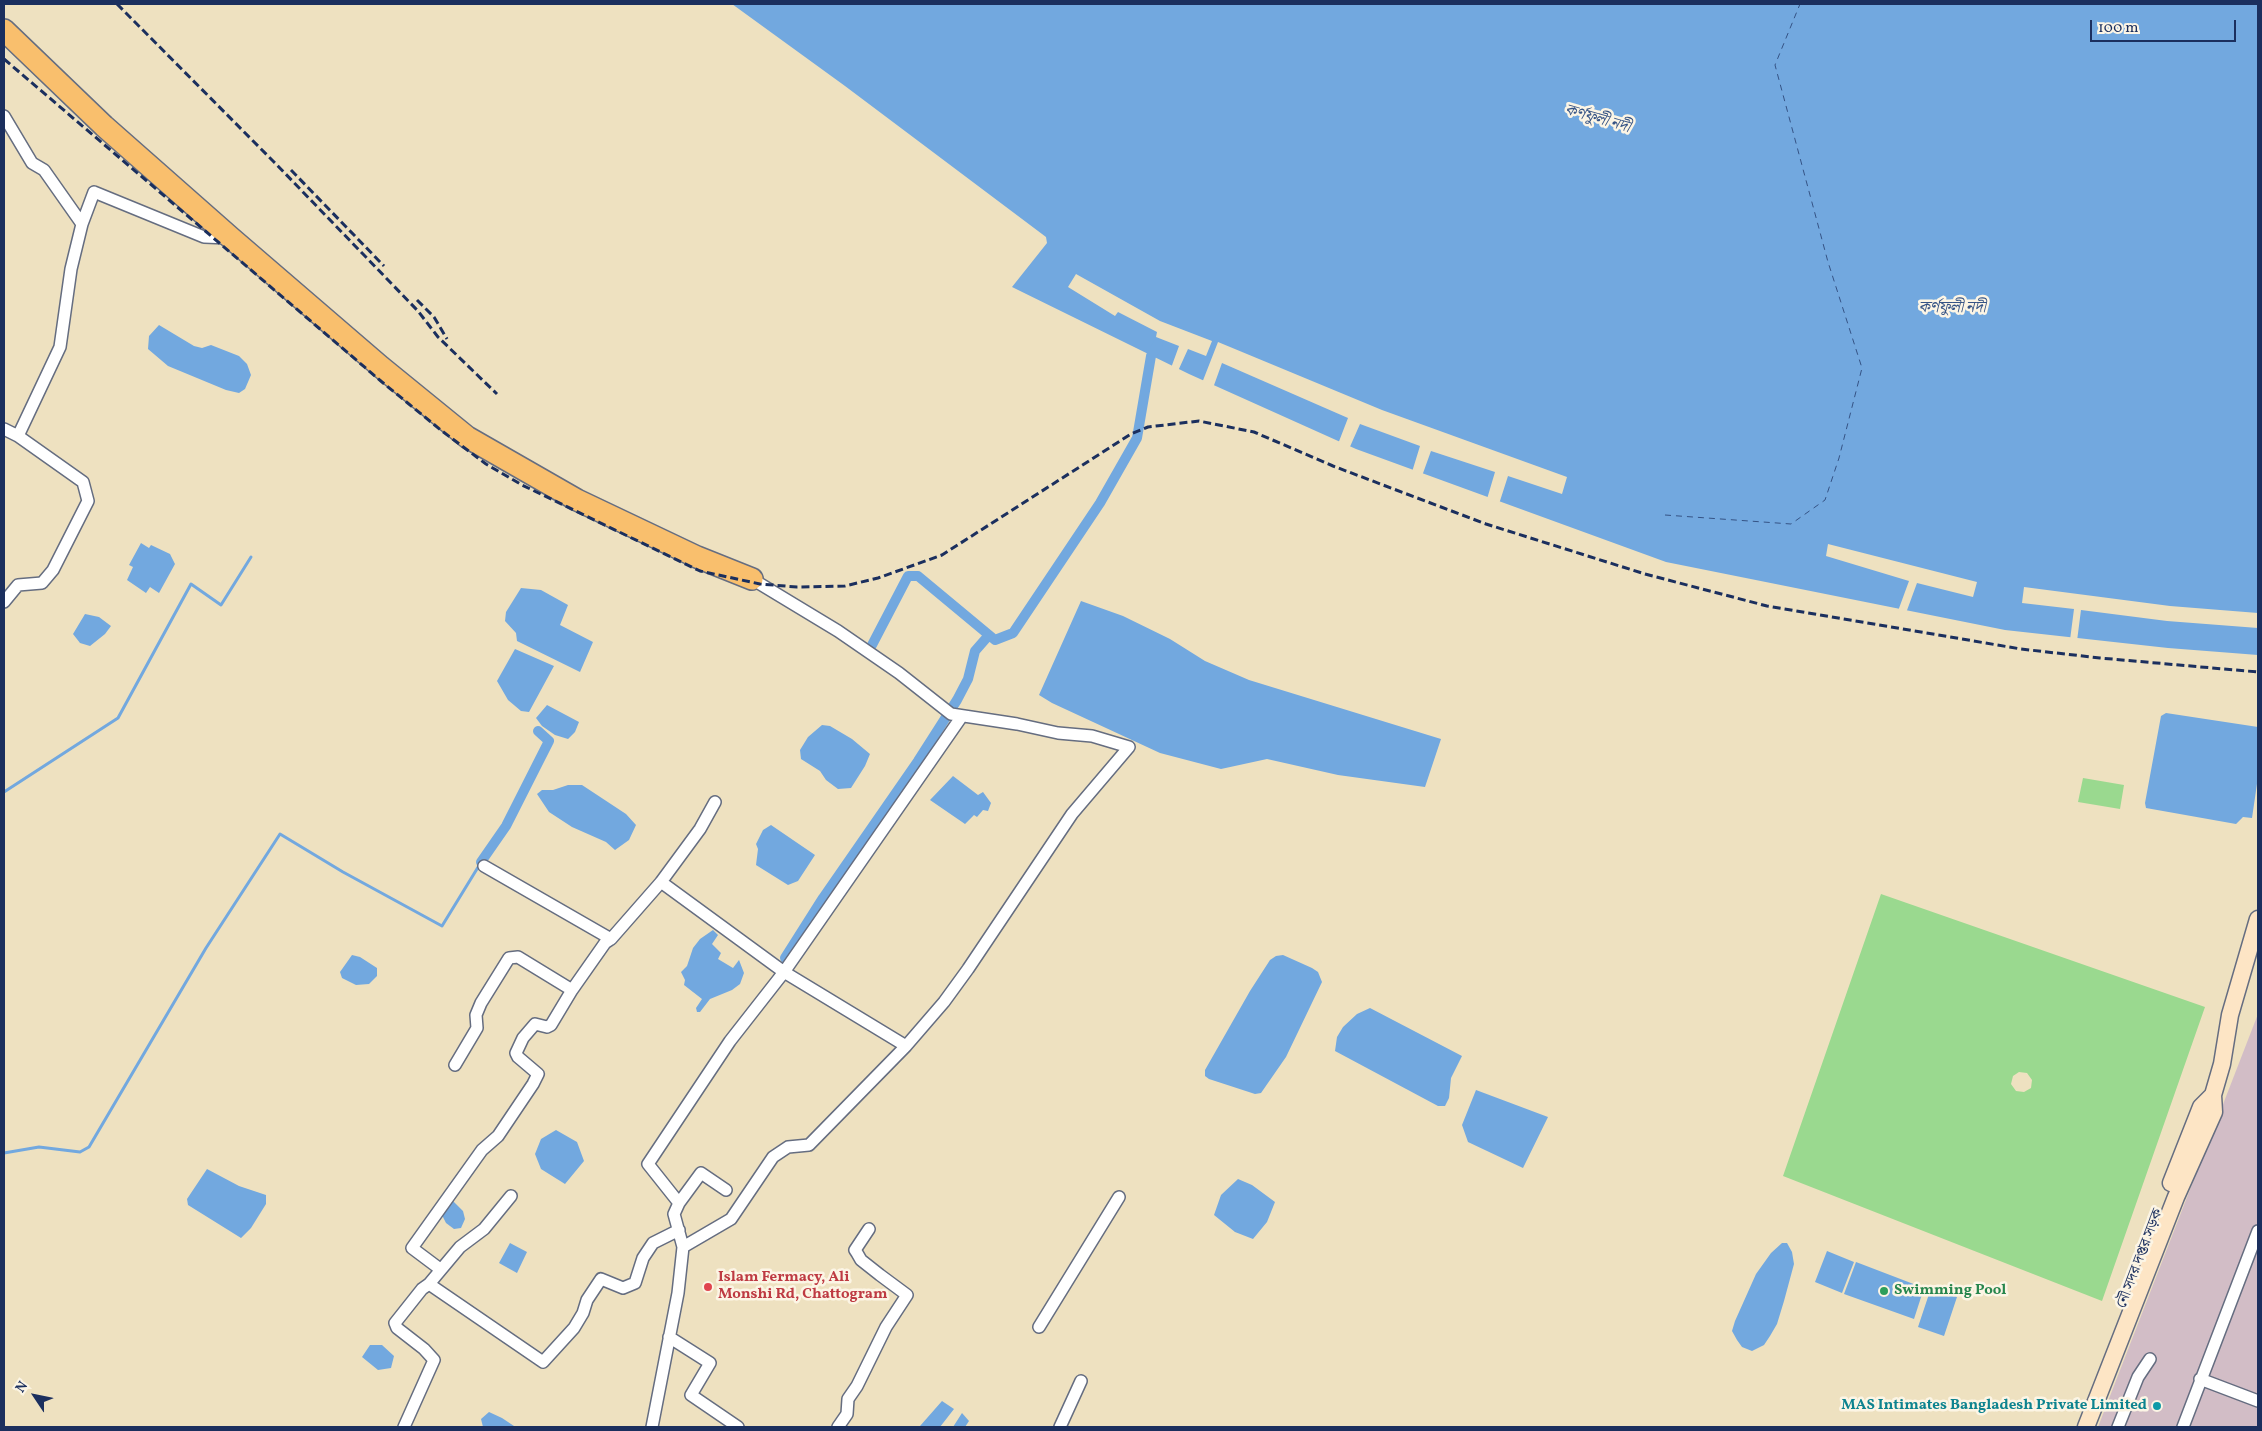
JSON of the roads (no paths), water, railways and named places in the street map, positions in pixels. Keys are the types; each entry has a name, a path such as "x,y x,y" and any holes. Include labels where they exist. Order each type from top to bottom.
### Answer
{"highway":[{"path":"4,30 104,126 231,238 381,367 467,437 593,508 697,557 752,579"}],"main road":[{"name":"নৌ সদর দপ্তর সড়ক","path":"2086,1427 2176,1197 2214,1112 2213,1095 2222,1064 2230,1015 2258,919"},
{"name":"নৌ সদর দপ্তর সড়ক","path":"2076,1427 2201,1107 2213,1095"}],"street":[{"path":"4,116 32,163 44,170 82,224"},
{"path":"18,436 60,347 71,269 82,224 94,192 204,237 231,238"},
{"path":"4,429 18,436 83,482 88,501 53,570 42,583 18,585 4,602"},
{"path":"683,1247 731,1219 773,1157 788,1147 809,1145 906,1046 944,1002 968,969 1072,814 1129,747 1092,736 1058,733 953,714 899,673 838,631 752,579"},
{"path":"679,1203 648,1164 730,1040 784,972 953,714"},
{"path":"440,1270 412,1248 482,1150 498,1136 533,1084 538,1074 518,1057 516,1053 523,1038 534,1024 547,1027 551,1025 572,990 605,944 661,882 700,829 715,802"},
{"path":"484,866 611,939"},
{"path":"661,882 784,972 906,1046"},
{"path":"455,1065 477,1028 476,1015 481,1003 509,958 518,957 572,990"},
{"path":"652,1427 683,1247 674,1214 679,1203 701,1173 726,1190"},
{"path":"404,1427 434,1360 424,1349 397,1328 395,1323 422,1289 429,1284 460,1247 484,1229 511,1196"},
{"path":"1039,1327 1119,1197"},
{"path":"838,1427 847,1412 848,1399 857,1386 886,1327 908,1295 861,1260 855,1250 869,1229"},
{"path":"429,1284 543,1362 574,1328 583,1314 587,1300 601,1280 623,1288 636,1283 644,1258 653,1243 679,1230"},
{"path":"2183,1427 2258,1231"},
{"path":"669,1337 710,1363 691,1395 738,1427"},
{"path":"2118,1427 2138,1377 2150,1359"},
{"path":"2200,1379 2258,1401"},
{"path":"1060,1427 1081,1381"}],"water":[{"name":"কর্ণফুলী নদী","path":"732,4 2258,4 2258,655 2168,648 2005,630 1666,562 1356,449 1189,374 1012,287 1047,243 1046,237"},
{"path":"159,325 194,346 202,348 211,345 239,356 247,364 251,375 245,389 239,393 226,390 168,366 148,349 149,336"},
{"path":"141,543 149,548 151,545 170,554 175,564 159,593 150,587 146,593 127,580 133,567 129,565"},
{"path":"521,588 541,590 568,605 560,625 593,642 580,672 517,641 516,633 505,621 506,612"},
{"path":"1081,601 1123,616 1170,639 1205,661 1249,680 1441,739 1425,787 1338,775 1267,759 1221,769 1160,753 1052,703 1039,695"},
{"path":"85,614 99,617 111,626 105,634 90,646 80,643 73,634"},
{"path":"515,649 554,666 529,712 521,711 508,700 497,681"},
{"path":"547,705 579,722 575,732 568,739 555,735 542,726 536,718"},
{"path":"2166,713 2258,727 2258,777 2252,818 2243,817 2236,824 2146,808 2145,803 2161,716"},
{"path":"822,725 830,726 852,739 870,754 851,788 838,789 826,780 820,771 801,759 800,750 808,737"},
{"path":"953,776 978,795 983,792 991,803 988,811 983,810 977,817 974,815 965,824 930,800"},
{"path":"568,785 582,785 626,814 636,825 629,840 615,850 606,842 572,827 549,812 537,794 542,790 553,790"},
{"path":"771,825 815,855 798,881 788,885 756,865 758,849 756,844 763,830"},
{"path":"713,930 718,935 712,944 721,953 718,959 733,968 739,960 744,973 740,984 732,990 710,999 700,1012 697,1012 696,1008 702,999 684,985 685,980 681,972 687,966 693,948 700,939"},
{"path":"352,955 360,957 377,968 377,976 369,984 356,985 342,978 340,972"},
{"path":"1283,955 1318,972 1322,982 1286,1057 1261,1093 1255,1094 1209,1079 1205,1076 1205,1070 1250,991 1270,960 1276,956"},
{"path":"1370,1008 1462,1056 1451,1078 1449,1098 1445,1106 1438,1106 1335,1051 1337,1037 1343,1027 1357,1014"},
{"path":"1476,1090 1548,1117 1523,1168 1468,1142 1462,1125"},
{"path":"556,1130 577,1142 584,1161 565,1184 541,1169 535,1154 541,1139"},
{"path":"207,1169 239,1186 266,1195 266,1204 251,1228 241,1238 188,1205 187,1199"},
{"path":"1238,1179 1252,1185 1275,1202 1267,1222 1253,1239 1235,1232 1214,1215 1221,1195"},
{"path":"448,1201 453,1201 463,1211 465,1219 461,1228 454,1229 446,1223 440,1211"},
{"path":"510,1243 527,1252 517,1273 499,1263"},
{"path":"1782,1243 1787,1243 1792,1252 1794,1264 1784,1301 1777,1324 1770,1336 1764,1345 1752,1351 1742,1347 1732,1331 1756,1274 1771,1253"},
{"path":"1827,1251 1854,1262 1842,1293 1815,1282"},
{"name":"Swimming Pool","path":"1856,1262 1924,1288 1914,1319 1844,1294"},
{"path":"1931,1288 1957,1297 1944,1336 1918,1327"},
{"path":"370,1345 382,1345 394,1356 391,1368 378,1370 362,1357"},
{"path":"942,1401 954,1409 940,1427 920,1426"},
{"path":"489,1412 514,1426 483,1427 481,1419"},
{"path":"962,1413 969,1421 965,1427 953,1427"}],"waterway":[{"path":"872,645 908,576 918,576 995,640 1013,633 1100,503 1137,438 1151,356 1158,344"},
{"path":"4,792 118,718 191,584 221,605 251,557"},
{"path":"785,958 823,898 918,761 957,700 968,679 975,651 989,635"},
{"path":"481,862 506,826 549,741 538,731"},
{"path":"4,1153 39,1147 80,1152 89,1147 206,948 280,834 343,872 442,926 480,864"}],"railway":[{"path":"117,4 418,311 438,337 497,394"},
{"path":"4,59 382,382 486,464 522,485 700,571 760,584 797,587 845,586 878,578 942,555 1131,434 1148,427 1199,421 1254,432 1333,466 1486,524 1645,574 1767,606 2021,649 2258,672"},
{"path":"291,170 384,266"},
{"path":"417,300 434,317 447,339"}],"place":[{"name":"Islam Fermacy, Ali Monshi Rd, Chattogram","path":"708,1287"},
{"name":"Swimming Pool","path":"1884,1291"},
{"name":"MAS Intimates Bangladesh Private Limited","path":"2157,1406"}]}
